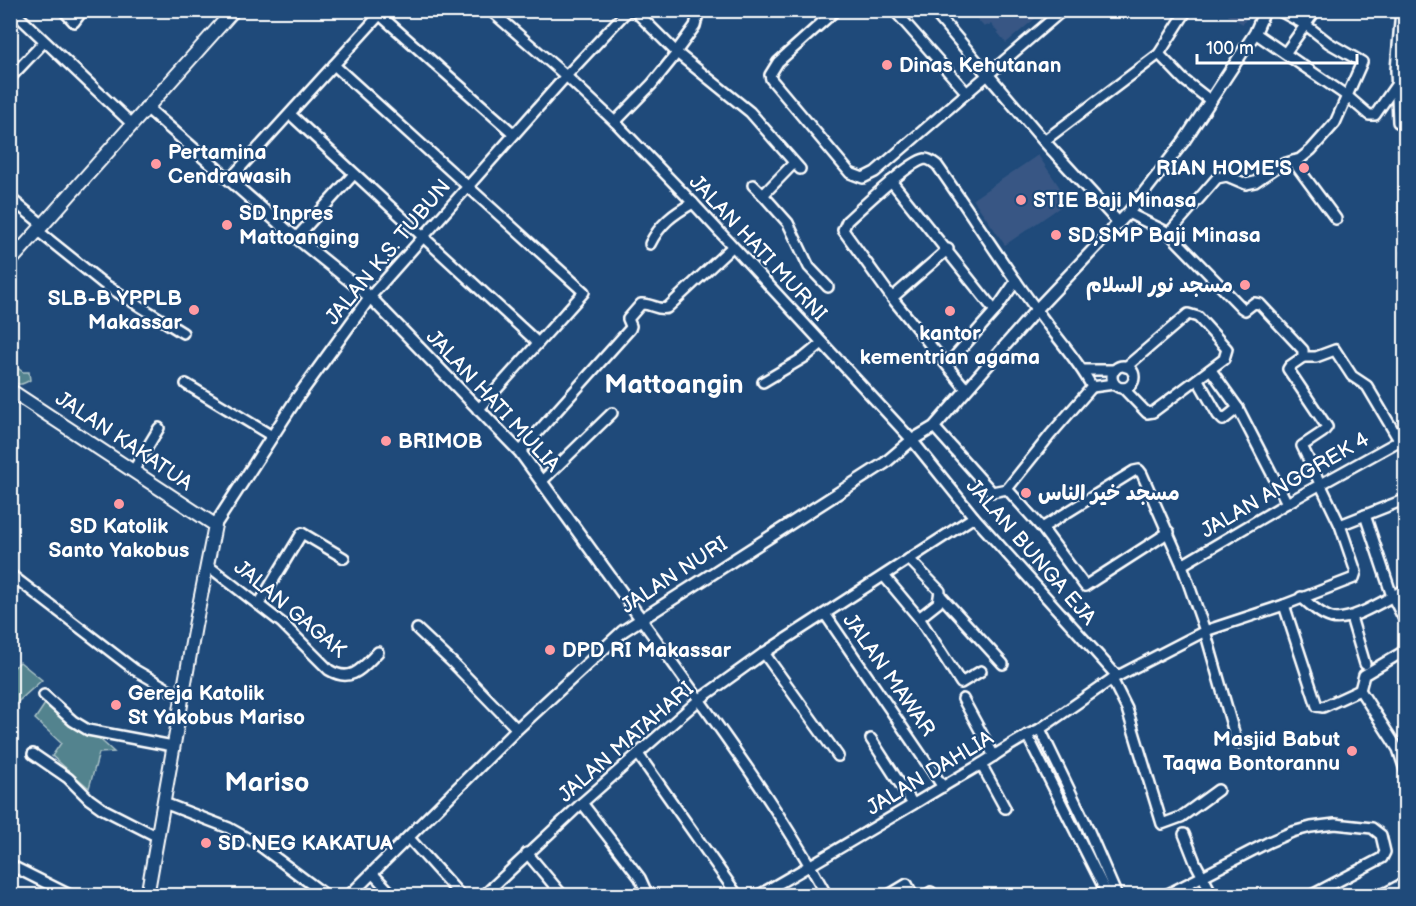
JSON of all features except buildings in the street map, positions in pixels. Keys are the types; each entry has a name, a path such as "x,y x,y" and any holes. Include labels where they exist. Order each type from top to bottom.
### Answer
{"main road":[{"path":"10,262 234,10"},
{"name":"JALAN KAKATUA","path":"12,396 215,525"},
{"name":"JALAN GAGAK","path":"147,896 215,525"}],"street":[{"path":"12,10 132,124"},
{"path":"63,10 74,22 83,10"},
{"name":"JALAN HATI MURNI","path":"490,10 615,122 693,203 916,445"},
{"name":"JALAN K.S. TUBUN","path":"215,525 272,436 370,297 566,76 628,10"},
{"path":"634,10 677,53 750,112 797,166 763,195"},
{"path":"615,122 652,84 677,53 695,26 699,10"},
{"path":"836,10 778,62 770,75 850,173 863,178 875,172 1063,10"},
{"path":"894,10 967,93"},
{"path":"933,10 1044,141 1118,222"},
{"path":"1044,141 1159,54 1187,10"},
{"name":"JALAN NURI","path":"349,896 517,729 586,664 641,619 916,445 1036,310 1128,213 1184,141 1211,101 1255,33 1265,10"},
{"path":"1169,233 1217,178 1227,176 1250,184 1281,165 1293,161 1311,150 1335,123 1344,106 1362,62 1329,43 1306,25 1278,10"},
{"path":"1286,52 1316,10"},
{"path":"1398,122 1396,85 1401,10"},
{"path":"230,179 382,13 514,134"},
{"path":"1255,33 1286,52 1347,96 1369,115 1374,115 1396,85"},
{"path":"10,78 44,42"},
{"path":"1159,54 1184,80 1211,101"},
{"path":"334,65 584,292 478,411"},
{"name":"JALAN HATI MULIA","path":"146,107 296,237 370,297 520,452 700,699 811,866 827,896"},
{"path":"290,114 538,343"},
{"path":"966,389 892,298 843,230 847,221 919,161 931,160 937,165 1036,310 1084,370 1092,387"},
{"path":"1293,161 1336,219"},
{"path":"296,237 354,174"},
{"path":"891,182 948,249 995,311"},
{"path":"753,185 788,223 809,267 828,287"},
{"path":"10,198 40,228 104,284 183,333"},
{"path":"650,244 660,226 669,217 693,203"},
{"path":"1128,213 1169,233 1242,308 1245,310 1256,303 1263,305 1300,344 1304,357"},
{"path":"520,452 630,329 628,319 641,304 661,309 668,308 732,247"},
{"path":"892,298 948,249"},
{"path":"947,365 995,311 1016,281"},
{"path":"1115,370 1112,376 1144,410 1150,413 1211,370 1224,359 1228,352 1226,346 1198,317 1188,314 1135,359 1129,369"},
{"path":"763,382 805,357 822,343"},
{"path":"1402,438 1366,386 1352,376 1335,350 1316,357 1304,357 1288,369 1326,423 1325,430 1302,446 1340,525 1406,500"},
{"path":"1084,370 1115,370 1120,367 1129,369"},
{"path":"1092,387 1125,388 1134,380 1129,369"},
{"path":"1211,370 1238,408 1287,503"},
{"path":"1198,380 1218,416 1223,420 1238,408"},
{"path":"186,384 272,436"},
{"path":"934,427 992,492 1006,489 1092,387"},
{"path":"542,481 612,413"},
{"path":"133,471 159,428"},
{"name":"JALAN ANGGREK 4","path":"1182,565 1402,438"},
{"name":"JALAN BUNGA EJA","path":"916,445 974,517 1115,678 1127,709 1162,824 1181,817 1218,790"},
{"path":"1041,528 1139,470 1145,478 1182,565 1237,743"},
{"path":"1006,489 1041,528 1086,586 1169,532"},
{"path":"1365,515 1392,596 1406,623"},
{"name":"JALAN MATAHARI","path":"483,896 582,802 700,699 764,653 974,517"},
{"name":"JALAN DAHLIA","path":"757,896 1040,729 1115,678 1204,631 1284,605 1354,578 1357,575 1340,525"},
{"path":"259,604 302,533 344,558"},
{"path":"909,559 1003,664"},
{"name":"JALAN GAGAK","path":"207,565 282,623 329,670 336,674 342,676 355,672 378,652"},
{"path":"10,574 135,670 182,697"},
{"path":"884,576 919,618 961,683 981,671"},
{"path":"1301,597 1325,616 1336,619 1351,616 1406,589"},
{"path":"919,618 938,603 940,595"},
{"path":"1284,605 1317,706 1320,708 1360,690"},
{"name":"JALAN MAWAR","path":"825,614 944,787"},
{"path":"1351,616 1365,664"},
{"path":"417,629 517,729"},
{"path":"1360,690 1364,675 1406,650"},
{"path":"764,653 838,756"},
{"path":"1360,690 1402,746 1406,773"},
{"path":"44,695 73,721 88,730 173,746"},
{"path":"963,699 994,756"},
{"path":"1040,729 1085,822 1117,896"},
{"path":"1027,735 1108,896"},
{"path":"871,739 913,804"},
{"path":"33,754 68,778 103,809 158,837"},
{"path":"638,754 738,896"},
{"path":"981,764 1005,808"},
{"path":"1046,772 1058,766"},
{"path":"582,802 640,878 645,889 643,896"},
{"path":"164,803 229,828 256,843 327,896"},
{"path":"1074,827 1085,822"},
{"path":"1164,896 1292,832 1335,824 1372,828 1381,835 1385,852 1377,861 1310,896"},
{"path":"1184,834 1202,877 1213,896"},
{"path":"408,837 461,896"},
{"path":"527,853 562,896"},
{"path":"10,865 72,896"},
{"path":"372,873 394,896"},
{"path":"1380,896 1406,882"},
{"path":"887,896 907,884 914,896"},
{"path":"925,896 931,892 933,896"}],"shaded area":[{"path":"1230,10 1251,11 1243,24 1228,16"},
{"path":"970,11 1044,11 1006,43 991,24 984,27"},
{"name":"STIE Baji Minasa","path":"1038,155 1069,201 1005,245 973,199"}],"green space":[{"path":"15,366 23,372 29,372 30,380 20,384 11,380 11,367"},
{"path":"20,662 42,680 12,707 11,670"},
{"path":"51,695 114,752 99,753 89,788 52,756 61,743 35,719"}],"water":[{"path":"1405,41 1405,281 1399,222 1398,143"}],"place":[{"name":"Dinas Kehutanan","path":"887,65"},
{"name":"Pertamina Cendrawasih","path":"156,164"},
{"name":"RIAN HOME'S","path":"1304,168"},
{"name":"STIE Baji Minasa","path":"1021,200"},
{"name":"SD Inpres Mattoanging","path":"227,225"},
{"name":"SD,SMP Baji Minasa","path":"1056,235"},
{"name":"مسجد نور السلام","path":"1245,285"},
{"name":"SLB-B YPPLB Makassar","path":"194,310"},
{"name":"kantor kementrian agama","path":"950,311"},
{"name":"BRIMOB","path":"386,441"},
{"name":"مسجد خير الناس","path":"1026,493"},
{"name":"SD Katolik Santo Yakobus","path":"119,504"},
{"name":"DPD RI Makassar","path":"550,650"},
{"name":"Gereja Katolik St Yakobus Mariso","path":"116,705"},
{"name":"Masjid Babut Taqwa Bontorannu","path":"1352,751"},
{"name":"SD NEG KAKATUA","path":"206,843"}],"district":[{"name":"Mattoangin","path":"674,385"},
{"name":"Mariso","path":"267,783"}]}
